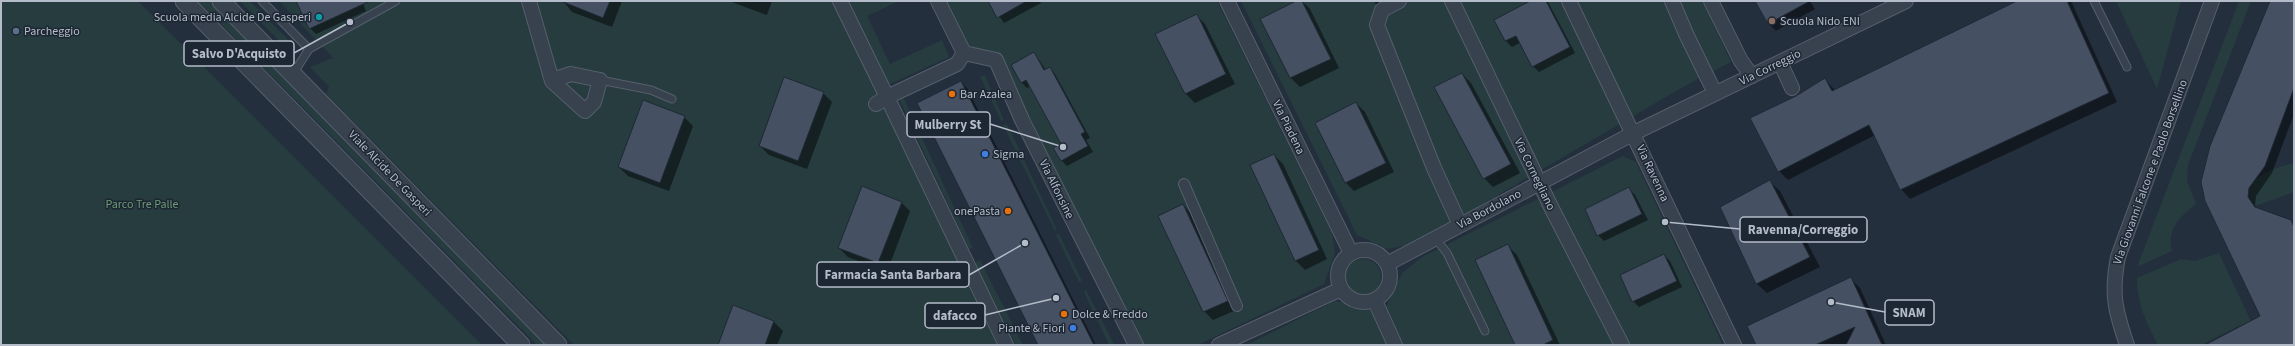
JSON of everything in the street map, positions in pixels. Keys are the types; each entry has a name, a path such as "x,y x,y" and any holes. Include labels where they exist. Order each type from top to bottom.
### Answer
{"street":[{"path":"184,1 522,345"},
{"name":"Viale Alcide De Gasperi","path":"220,1 558,345"},
{"path":"529,1 552,80 564,94 585,111 594,102 600,80 571,74 552,80"},
{"path":"840,1 882,100 1006,345"},
{"path":"882,100 957,64 964,53 938,1"},
{"name":"Via Piadena","path":"1227,1 1351,253"},
{"path":"1399,1 1382,10 1377,25 1434,168 1460,225"},
{"name":"Via Cornegliano","path":"1452,1 1540,183 1622,345"},
{"name":"Via Ravenna","path":"1570,1 1734,345"},
{"path":"1672,1 1687,36 1716,93"},
{"path":"1711,1 1741,61 1752,76"},
{"name":"Via Correggio","path":"1634,133 1906,1"},
{"name":"Via Giovanni Falcone e Paolo Borsellino","path":"2127,345 2114,304 2114,280 2118,257 2212,1"},
{"name":"Via Alfonsine","path":"964,53 996,60 1022,120 1136,345"},
{"path":"1780,62 1792,88"},
{"name":"Via Bordolano","path":"1387,264 1634,133"},
{"path":"1184,184 1237,306"},
{"path":"1371,250 1379,254 1387,264 1391,276 1389,285 1384,293 1375,301 1361,303 1351,300 1340,289 1337,278 1338,269 1343,259 1351,253 1371,250"},
{"path":"1219,345 1340,289"},
{"path":"1375,301 1395,345"}],"lane":[{"path":"262,1 309,49"},
{"path":"293,74 309,49 396,1"},
{"path":"2094,1 2127,67"},
{"path":"600,80 651,90 672,100"},
{"path":"1435,238 1447,253 1485,331"}],"green space":[{"name":"Parco Tre Palle","path":"1,1 138,1 482,345 1,345"},
{"path":"198,1 210,1 552,345 537,345"},
{"path":"240,1 250,1 296,48 292,54"},
{"path":"279,1 836,1 997,345 574,345 326,94 329,87 310,67 333,58"},
{"path":"843,1 899,1 867,16 890,64 942,40 949,57 886,86"},
{"path":"945,1 1217,1 1332,233 1335,253 1324,284 1198,345 1143,345 999,59 970,53"},
{"path":"1241,1 1703,1 1731,62 1683,87 1416,243 1388,249 1357,235"},
{"path":"2116,1 2181,1 2157,89"},
{"path":"2239,1 2251,1 2188,165 2187,181 2196,204 2180,218 2176,224 2171,236 2172,251 2137,267"},
{"path":"980,76 985,76 1004,120 1001,121"},
{"path":"903,97 973,248 969,249 899,99"},
{"path":"1007,124 1057,230 1055,231 1003,125"},
{"path":"1623,156 1636,162 1723,345 1246,345 1335,301 1385,309 1402,273 1422,257"},
{"path":"2294,163 2294,192 2255,206 2249,196 2249,189 2253,183 2265,173 2273,169"},
{"path":"1059,234 1082,281 1079,282 1056,235"},
{"path":"2219,253 2262,345 2250,345 2240,325 2201,345 2158,345 2140,305 2137,278 2181,259 2195,261"},
{"path":"1363,259 1373,262 1378,267 1381,277 1378,287 1373,292 1363,295 1353,292 1348,287 1345,277 1348,267 1353,262"},
{"path":"980,260 1023,345 1016,345 975,263"},
{"path":"1086,290 1114,344 1109,345 1084,292"}],"building":[{"name":"Scuola media Alcide De Gasperi","path":"296,1 370,1 309,29"},
{"path":"561,1 610,1 603,18"},
{"path":"988,1 1027,1 997,18"},
{"path":"1296,1 1302,1 1331,59 1290,78 1260,19"},
{"path":"1530,1 1546,1 1570,47 1532,67 1516,36 1505,41 1494,20"},
{"path":"1755,1 1810,1 1768,24"},
{"path":"2017,1 2067,1 2109,93 1900,190 1869,125 1778,172 1750,118 1796,96 1825,78 1832,91"},
{"path":"2270,1 2294,1 2294,88 2265,166 2249,188 2248,197 2255,207 2291,220 2294,227 2294,345 2205,345 2260,316 2205,201 2201,182 2210,146"},
{"path":"1197,14 1226,74 1185,94 1155,34"},
{"path":"1034,52 1044,70 1050,67 1085,132 1081,134 1088,146 1061,161 1053,148 1061,144 1026,80 1021,83 1011,65"},
{"path":"1462,73 1511,164 1483,179 1434,87"},
{"path":"784,77 824,92 798,161 759,146"},
{"path":"961,81 1094,345 1038,345 917,103"},
{"path":"643,100 685,116 660,183 618,167"},
{"path":"1356,102 1386,163 1345,183 1315,123"},
{"path":"1274,154 1319,250 1295,261 1250,165"},
{"path":"1770,180 1810,257 1756,284 1720,207"},
{"path":"862,186 902,202 878,263 838,248"},
{"path":"1629,187 1642,214 1597,236 1585,209"},
{"path":"1183,204 1228,301 1203,312 1158,216"},
{"path":"1508,244 1553,340 1543,345 1515,345 1475,260"},
{"path":"1664,254 1677,281 1632,302 1620,275"},
{"path":"1851,277 1882,345 1846,345 1855,327 1815,345 1756,345 1747,326"},
{"path":"733,305 774,321 765,345 718,345"}],"place":[{"name":"Scuola media Alcide De Gasperi","path":"319,17"},
{"name":"Scuola Nido ENI","path":"1772,21"},
{"name":"Salvo D'Acquisto","path":"350,22"},
{"name":"Parcheggio","path":"16,31"},
{"name":"Bar Azalea","path":"952,94"},
{"name":"Mulberry St","path":"1063,147"},
{"name":"Sigma","path":"985,154"},
{"name":"onePasta","path":"1008,211"},
{"name":"Ravenna/Correggio","path":"1665,222"},
{"name":"Farmacia Santa Barbara","path":"1025,243"},
{"name":"dafacco","path":"1056,298"},
{"name":"SNAM","path":"1831,302"},
{"name":"Dolce & Freddo","path":"1064,314"},
{"name":"Piante & Fiori","path":"1073,328"}]}
